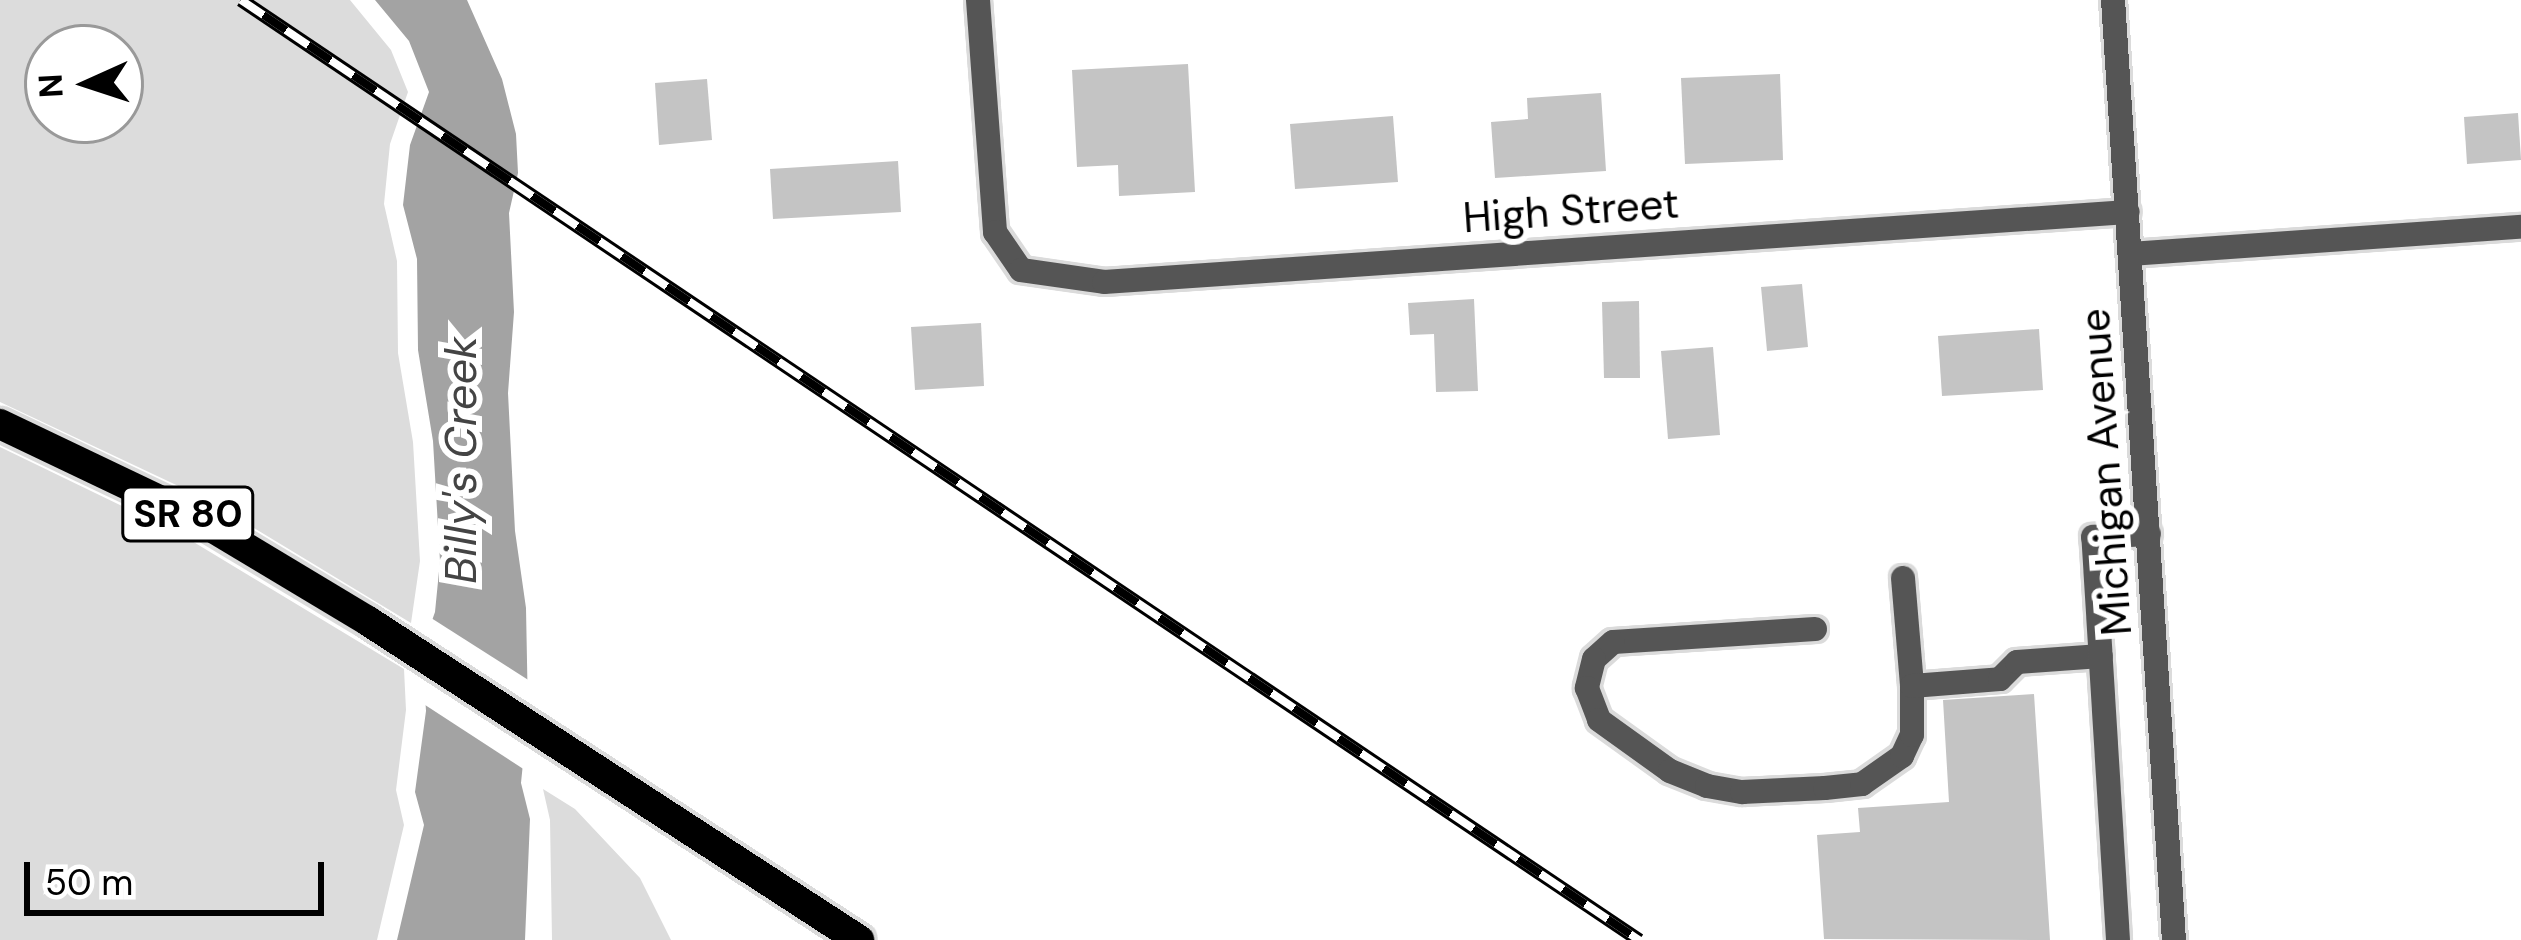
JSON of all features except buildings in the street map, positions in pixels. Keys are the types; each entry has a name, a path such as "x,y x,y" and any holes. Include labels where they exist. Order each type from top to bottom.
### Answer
{"main road":[{"name":"SR 80","path":"0,424 194,517 368,621 859,940"}],"street":[{"name":"High Street","path":"978,0 995,232 1021,270 1104,282 2128,212"},
{"name":"Michigan Avenue","path":"2113,0 2174,940"},
{"path":"2131,254 2521,227"},
{"path":"2118,940 2093,537 2149,534"},
{"path":"1815,629 1613,642 1594,659 1587,688 1599,720 1626,744 1707,787 1742,792 1862,784 1902,756 1912,735 1903,578"},
{"path":"1912,686 2000,679 2017,662 2101,656"}],"shaded area":[{"path":"0,0 350,0 391,50 408,92 390,144 384,204 397,261 398,353 413,442 420,561 411,623 206,499 0,402"},
{"path":"0,447 182,535 404,669 406,710 396,790 404,825 377,940 0,940"},
{"path":"543,789 575,809 640,878 671,940 552,940 550,820"}],"water":[{"name":"Billy's Creek","path":"375,0 467,0 502,79 516,134 518,173 509,213 514,312 508,393 515,531 526,608 528,714 521,783 530,819 525,940 397,940 424,825 415,792 426,711 422,649 435,612 440,561 433,441 418,350 417,259 403,205 410,145 429,92 409,41"}],"pier":[{"path":"428,616 533,683 528,772 419,701 416,649"}],"railway":[{"path":"241,0 1639,940"}]}
